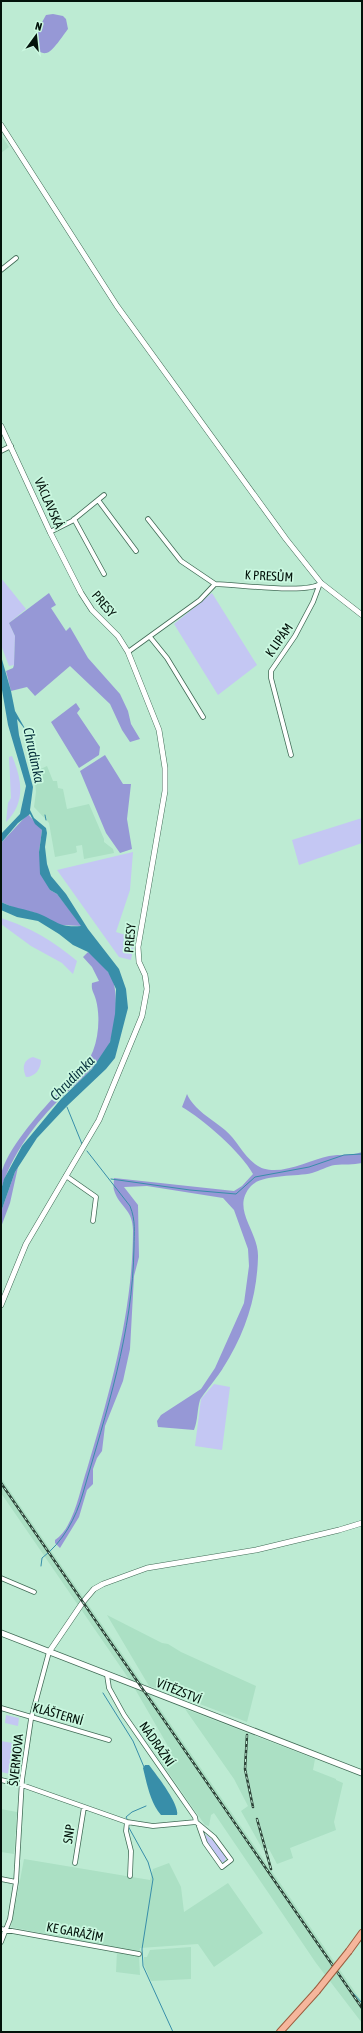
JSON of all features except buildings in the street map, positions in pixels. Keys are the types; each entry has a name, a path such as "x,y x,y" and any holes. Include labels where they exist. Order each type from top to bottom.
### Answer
{"main road":[{"name":"VÍTĚZSTVÍ","path":"1,1633 362,1774"},
{"path":"280,2032 317,1991 362,1932"}],"street":[{"path":"1,126 117,306 286,539 320,584 362,615"},
{"path":"1,270 16,258"},
{"name":"VÁCLAVSKÁ","path":"1,426 50,532 78,588"},
{"path":"1,451 11,446"},
{"path":"50,532 74,519 104,495"},
{"path":"98,500 136,551"},
{"name":"VÁCLAVSKÁ","path":"74,519 104,574"},
{"path":"128,652 200,600 215,584 181,561 148,519"},
{"name":"K PRESŮM","path":"215,584 294,588 320,584"},
{"name":"K LIPÁM","path":"291,755 271,678 271,671 298,631 313,602 320,584"},
{"name":"PRESY","path":"1,1305 26,1244 100,1120 142,1016 147,997 147,982 139,962 138,947 164,803 165,768 156,718 128,652 118,636 89,606 78,588"},
{"path":"150,637 167,658 203,717"},
{"path":"66,1176 96,1197 93,1221"},
{"path":"49,1652 75,1613 96,1588 141,1570 256,1550 362,1523"},
{"path":"1,1578 34,1592"},
{"name":"ŠVERMOVA","path":"1,1942 7,1929 16,1882 22,1785 31,1717 49,1652"},
{"name":"NÁDRAŽNÍ","path":"107,1675 108,1686 120,1708 195,1817 205,1844 222,1867 231,1860 214,1837 198,1824"},
{"name":"KLÁŠTERNÍ","path":"1,1708 109,1740"},
{"path":"1,1780 22,1785 127,1822 152,1826 198,1824"},
{"name":"SNP","path":"75,1863 84,1807"},
{"path":"127,1822 126,1831 131,1851 130,1876"},
{"path":"1,1879 16,1882"},
{"name":"KE GARÁŽÍM","path":"1,1929 139,1954"}],"shaded area":[{"path":"53,14 63,16 66,19 68,29 58,43 49,52 43,53 31,47 30,44 46,15"},
{"path":"1,135 9,147 1,153"},
{"path":"1,578 26,609 9,623 15,636 14,665 9,666 1,645"},
{"path":"49,593 56,605 51,608 66,631 70,627 88,658 120,694 128,711 131,724 140,739 130,742 122,730 110,704 70,666 35,696 27,687 11,691 6,671 13,668 14,665 15,636 9,623"},
{"path":"212,593 257,665 218,695 174,624"},
{"path":"1,656 15,711 27,732 17,719 19,735 33,787 30,810 34,818 46,828 47,833 45,847 47,864 51,876 66,894 88,929 119,969 126,989 128,1008 115,1058 106,1069 67,1106 37,1138 15,1172 1,1212 1,1190 4,1179 22,1146 61,1099 92,1069 110,1042 115,1014 116,989 108,972 88,952 73,945 38,921 17,917 1,910 1,902 37,913 63,925 81,926 57,894 50,890 40,874 39,852 42,830 35,824 30,814 18,823 1,843 1,834 20,814 26,786 8,725 1,684"},
{"path":"76,703 80,709 77,713 100,747 99,755 79,768 51,722"},
{"path":"105,755 123,784 131,784 127,819 132,849 120,853 106,833 80,771"},
{"path":"12,756 18,773 20,790 17,807 6,822 8,803 11,798 9,757"},
{"path":"47,766 53,781 57,781 58,788 63,789 67,809 89,804 104,842 113,849 114,853 84,859 82,845 76,846 77,852 75,853 55,857 49,823 34,807 36,792 34,772"},
{"path":"28,814 42,830 39,852 50,890 57,894 82,926 60,925 36,913 15,908 1,902 1,843"},
{"path":"362,818 362,843 299,865 292,840"},
{"path":"133,852 130,890 116,932 135,938 131,960 119,957 57,870"},
{"path":"1,918 51,941 77,961 73,974 62,963 31,946 1,924"},
{"path":"88,952 107,970 114,982 116,1009 114,1027 110,1042 101,1058 95,1065 52,1107 34,1128 11,1164 1,1190 1,1177 4,1165 16,1143 56,1095 82,1069 93,1051 97,1039 98,1019 92,983 99,981 92,967 83,957"},
{"path":"33,1057 41,1060 40,1066 35,1074 26,1077 24,1070 25,1062"},
{"path":"187,1094 199,1110 225,1130 255,1164 263,1168 282,1170 329,1156 362,1152 362,1163 335,1165 312,1173 263,1179 251,1186 245,1195 243,1203 244,1212 257,1247 258,1257 252,1301 238,1342 221,1371 200,1400 194,1430 158,1427 157,1421 161,1415 201,1389 215,1368 244,1303 249,1266 248,1249 234,1210 223,1198 147,1186 124,1187 138,1205 139,1257 134,1276 130,1349 123,1381 105,1426 102,1451 97,1458 93,1469 93,1484 87,1490 79,1517 60,1548 55,1543 55,1540 67,1527 76,1508 112,1381 125,1321 132,1260 133,1230 131,1217 116,1196 114,1189 114,1178 234,1191 242,1186 253,1174 231,1146 200,1119 182,1107"},
{"path":"18,1167 10,1203 1,1227 1,1212"},
{"path":"214,1384 230,1387 222,1450 195,1446 201,1399"},
{"path":"1,1478 362,2002 362,2023 316,1963 214,1813 211,1815 209,1826 205,1825 156,1755 167,1747 172,1753 131,1682 1,1493"},
{"path":"107,1615 162,1643 168,1644 181,1652 256,1686 247,1722 149,1686"},
{"path":"185,1709 315,1759 313,1770 343,1783 334,1822 336,1830 290,1848 293,1858 277,1864 269,1849 263,1850 241,1811 248,1806 234,1779"},
{"path":"6,1715 19,1718 18,1726 5,1723"},
{"path":"1,1741 18,1744 19,1750 15,1775 1,1772"},
{"path":"145,1765 149,1765 167,1790 175,1804 177,1815 161,1815 157,1810 152,1799 143,1768"},
{"path":"1,1809 17,1812 14,1854 1,1852"},
{"path":"205,1834 214,1841 225,1856 226,1858 224,1862 221,1862 207,1844"},
{"path":"24,1859 150,1880 153,1869 169,1863 181,1887 184,1912 228,1883 263,1933 214,1967 198,1944 140,1948 139,1953 11,1927"},
{"path":"191,1947 191,1979 151,1981 144,1965 144,1957 147,1957 150,1950"},
{"path":"117,1952 139,1956 140,1975 116,1972"}],"waterway":[{"path":"45,815 46,820"},
{"path":"67,1107 82,1144"},
{"path":"41,1566 42,1558 50,1552 68,1529 77,1511 101,1433 117,1372 129,1310 134,1247 133,1217 130,1206 87,1151"},
{"path":"111,1179 190,1190 236,1194 255,1177 309,1167 344,1155 362,1154"},
{"path":"103,1693 133,1741 144,1767"},
{"path":"127,1819 126,1817 132,1812 146,1806"},
{"path":"128,1826 148,1862 153,1879 142,1949 143,1966 173,2032"},
{"path":"353,1993 362,2003"}],"railway":[{"path":"1,1483 362,2008"},
{"path":"247,1735 245,1769 253,1807"},
{"path":"257,1819 271,1869"}],"water label":[{"name":"Chrudimka","path":"34,755"},
{"name":"Chrudimka","path":"72,1078"}]}
